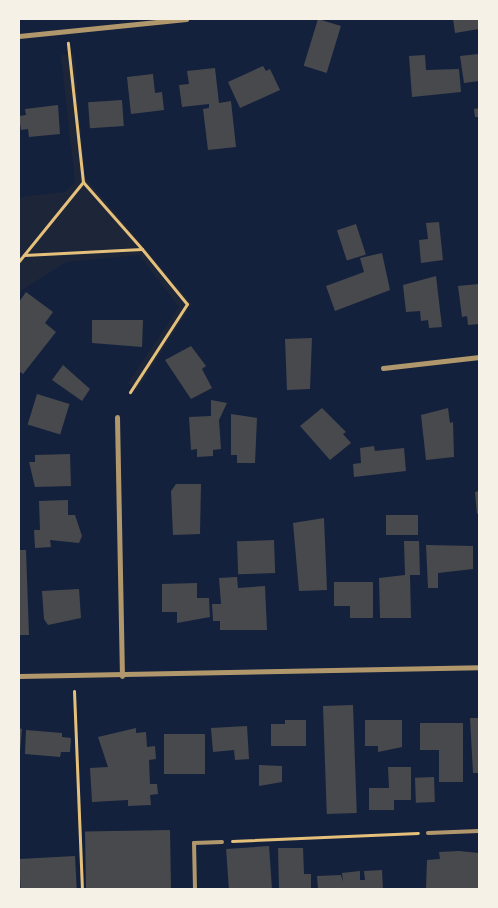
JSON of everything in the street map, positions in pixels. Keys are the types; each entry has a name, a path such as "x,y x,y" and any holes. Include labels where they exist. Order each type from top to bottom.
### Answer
{"street":[{"path":"19,36 186,19"},
{"path":"383,368 479,357"},
{"path":"117,417 122,676"},
{"path":"19,676 122,676 479,667"}],"lane":[{"path":"428,833 479,832"},
{"path":"195,889 194,843 222,842"}],"path":[{"path":"68,43 83,182 142,249 186,304 130,392"},
{"path":"19,261 83,182"},
{"path":"24,255 142,249"},
{"path":"74,691 82,889"},
{"path":"222,842 428,833"}],"shaded area":[{"path":"74,54 85,177 192,304 137,390 128,383 179,307 139,255 66,262 19,292 19,197 65,192 75,182 61,55"}],"building":[{"path":"318,19 341,26 327,73 304,66"},
{"path":"453,19 479,19 479,29 455,33"},
{"path":"479,54 479,81 464,83 460,56"},
{"path":"425,55 426,70 459,69 461,92 412,97 409,56"},
{"path":"263,66 266,71 270,69 280,90 240,108 228,82"},
{"path":"215,68 219,103 231,101 236,147 208,150 203,109 209,108 209,104 182,107 179,85 189,84 187,71"},
{"path":"153,74 155,93 162,92 164,110 131,114 127,77"},
{"path":"122,100 124,126 90,128 88,102"},
{"path":"58,105 60,134 29,137 28,129 21,130 19,116 26,115 25,109"},
{"path":"479,108 479,117 475,117 474,109"},
{"path":"439,222 443,260 421,263 419,240 428,239 426,223"},
{"path":"356,224 366,254 347,261 337,230"},
{"path":"382,253 390,290 335,311 326,286 364,272 360,258"},
{"path":"436,276 442,327 429,328 428,320 421,321 420,311 406,312 403,285"},
{"path":"479,284 479,324 468,325 467,316 462,317 458,286"},
{"path":"26,292 53,312 45,323 56,332 23,374 19,371 19,302"},
{"path":"92,320 143,320 142,347 92,343"},
{"path":"312,338 310,389 287,390 285,339"},
{"path":"191,346 206,366 202,369 212,388 191,399 165,360"},
{"path":"63,365 90,389 82,401 52,380"},
{"path":"37,394 70,404 60,435 28,425"},
{"path":"211,400 227,403 219,420 221,449 213,450 213,456 197,457 197,449 191,450 189,417 211,416"},
{"path":"322,408 346,432 343,434 351,443 330,460 300,426"},
{"path":"448,408 450,423 453,422 454,457 426,460 421,415"},
{"path":"231,414 257,418 255,463 237,463 237,455 231,455"},
{"path":"374,446 375,451 404,448 406,471 354,477 353,464 361,463 360,448"},
{"path":"70,454 71,486 35,487 29,462 35,462 35,455"},
{"path":"176,484 201,484 200,534 173,535 171,491"},
{"path":"479,491 479,513 477,514 475,492"},
{"path":"68,500 68,515 75,515 82,536 79,543 50,540 51,547 35,548 34,530 40,530 39,501"},
{"path":"386,515 418,515 418,535 386,535"},
{"path":"324,518 327,590 299,591 293,523"},
{"path":"274,540 275,573 238,574 237,541"},
{"path":"404,541 419,541 420,575 410,575 411,618 380,618 379,578 405,575"},
{"path":"426,545 473,546 473,569 438,573 438,588 428,588"},
{"path":"19,550 26,550 29,635 19,635"},
{"path":"237,577 238,588 265,586 267,630 220,630 220,621 213,621 212,604 221,604 219,578"},
{"path":"334,582 373,582 373,618 350,618 350,606 334,606"},
{"path":"197,583 197,598 209,598 210,617 177,623 177,612 162,612 162,584"},
{"path":"79,589 81,618 48,625 44,619 42,591"},
{"path":"353,705 357,813 327,814 323,706"},
{"path":"470,718 479,718 479,773 473,773"},
{"path":"285,720 306,720 306,746 271,746 271,724 285,724"},
{"path":"365,720 402,720 402,747 378,752 378,746 365,746"},
{"path":"420,723 463,723 463,782 439,782 439,750 420,750"},
{"path":"247,726 249,759 235,760 234,750 213,752 211,728"},
{"path":"19,728 22,729 20,751 19,751"},
{"path":"136,728 136,733 146,732 147,747 155,746 156,759 149,760 150,784 157,784 158,794 150,795 151,805 128,806 128,800 92,802 90,768 108,767 98,737"},
{"path":"26,730 62,733 62,737 71,738 70,752 61,752 60,757 25,754"},
{"path":"164,734 205,734 205,774 164,774"},
{"path":"259,765 282,766 282,782 259,786"},
{"path":"388,767 411,767 411,800 394,800 394,810 369,810 369,788 389,788"},
{"path":"434,777 435,802 416,803 415,778"},
{"path":"170,830 171,889 86,889 85,831"},
{"path":"269,846 272,889 229,889 226,849"},
{"path":"278,848 303,848 304,874 311,874 311,889 279,889"},
{"path":"439,852 479,853 479,889 426,889 427,860 440,859"},
{"path":"75,856 77,889 21,889 19,859"},
{"path":"382,870 383,889 318,889 317,876 341,875 343,882 342,873 360,871 360,880 365,880 364,871"}]}
